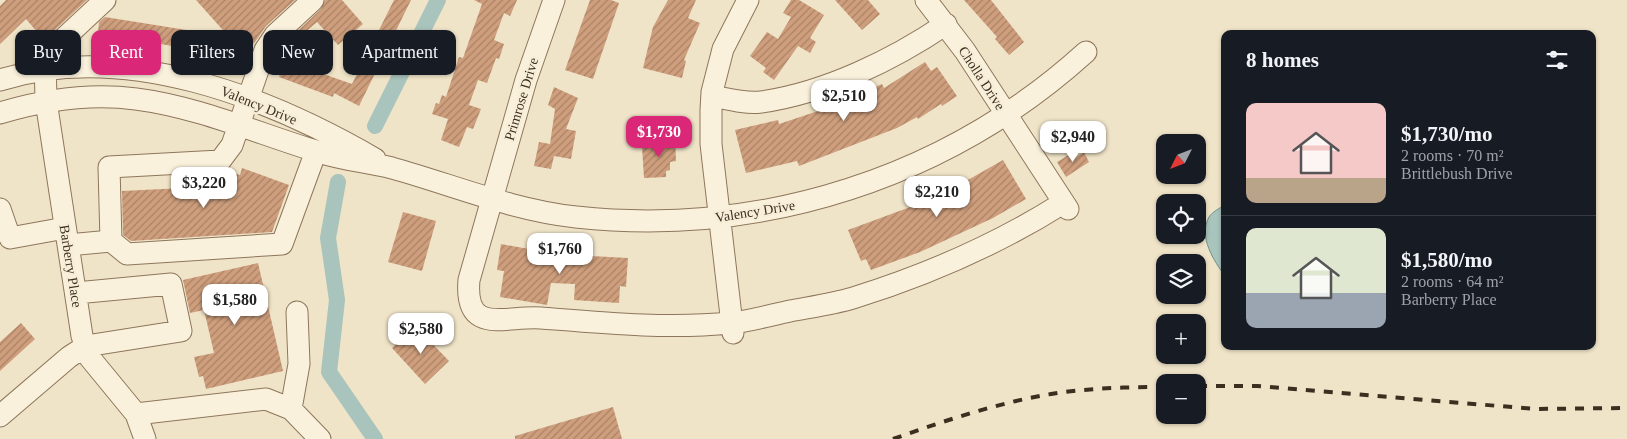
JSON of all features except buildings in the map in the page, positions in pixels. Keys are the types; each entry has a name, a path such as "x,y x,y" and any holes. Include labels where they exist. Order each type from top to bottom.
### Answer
{"street":[{"name":"Barberry Place","path":"71,30 105,0"},
{"path":"111,241 109,167 220,161 232,146 250,100 265,50 275,35 314,0"},
{"name":"Primrose Drive","path":"554,0 529,71 469,280 468,295 470,307 478,314 490,319 521,320 538,318 630,325 732,328"},
{"path":"732,328 721,217 711,144 712,96 723,49 748,0"},
{"name":"Cholla Drive","path":"732,328 852,298 910,278 977,250 1066,206 946,24 926,0"},
{"path":"712,96 760,102 796,94 846,78 890,58 918,43 946,24"},
{"name":"Valency Drive","path":"0,113 46,101 110,98 136,99 190,111 338,158 390,168 491,200 552,213 593,218 673,220 721,217 807,202 884,178 955,145 1006,114 1046,86 1086,52"},
{"name":"Valency Drive","path":"81,68 100,67 153,72 183,78 250,100 344,141 390,168"},
{"name":"Valency Drive","path":"0,80 22,75"},
{"name":"Barberry Place","path":"45,75 46,101 86,346 90,358 136,414 145,439"},
{"path":"0,209 10,238 67,237 111,241 127,254 282,244 316,151"},
{"path":"0,416 69,356 86,346 181,331 171,284 76,293"},
{"path":"291,410 298,364 297,312"},
{"path":"136,414 266,399 291,410 320,439"}],"water":[{"path":"1221,208 1221,270 1212,256 1206,241 1206,225 1209,217"}],"waterway":[{"path":"375,126 438,0"},
{"path":"338,182 328,238 337,300 329,372 375,439"}],"railway":[{"path":"1206,386 1257,386 1535,409 1627,408"},
{"path":"893,439 971,413 1031,398 1093,389 1156,387"}]}
